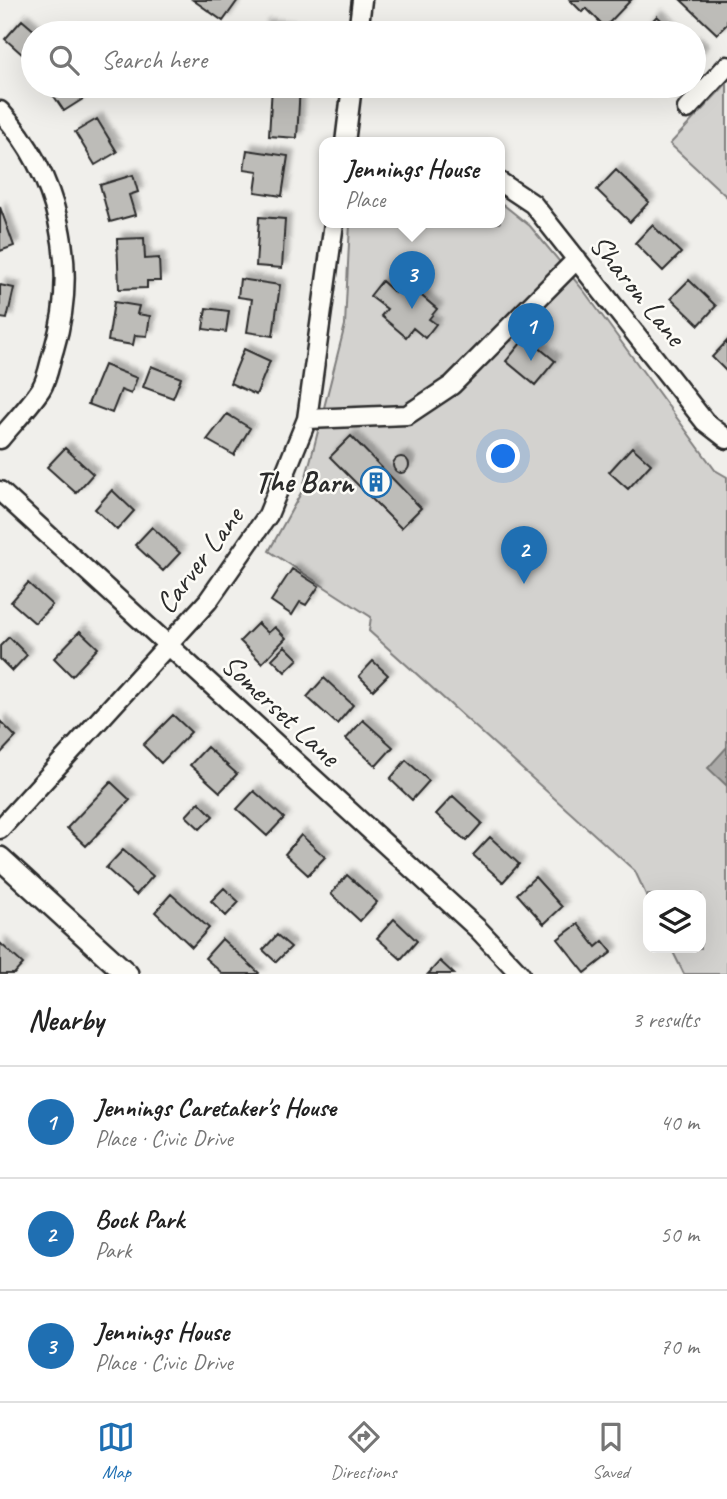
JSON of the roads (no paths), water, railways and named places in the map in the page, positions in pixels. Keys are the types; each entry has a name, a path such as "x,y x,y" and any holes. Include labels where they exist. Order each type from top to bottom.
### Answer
{"street":[{"path":"359,21 362,0"},
{"path":"706,89 727,66"},
{"path":"346,137 351,98"},
{"path":"687,109 697,98"},
{"path":"0,111 29,148 49,191 61,230 66,278 63,321 42,387 0,439"},
{"name":"Sharon Lane","path":"505,186 533,204 705,422 727,439"},
{"name":"Carver Lane","path":"0,830 208,601 268,515 307,419 333,228"},
{"path":"307,419 407,415 452,385 577,259"},
{"name":"Somerset Lane","path":"0,491 478,929 520,974"},
{"path":"0,858 127,974"}],"place":[{"name":"Jennings House","path":"412,309"},
{"name":"Jennings Caretaker's House","path":"531,361"},
{"name":"The Barn","path":"376,482"},
{"name":"Bock Park","path":"524,584"}]}
